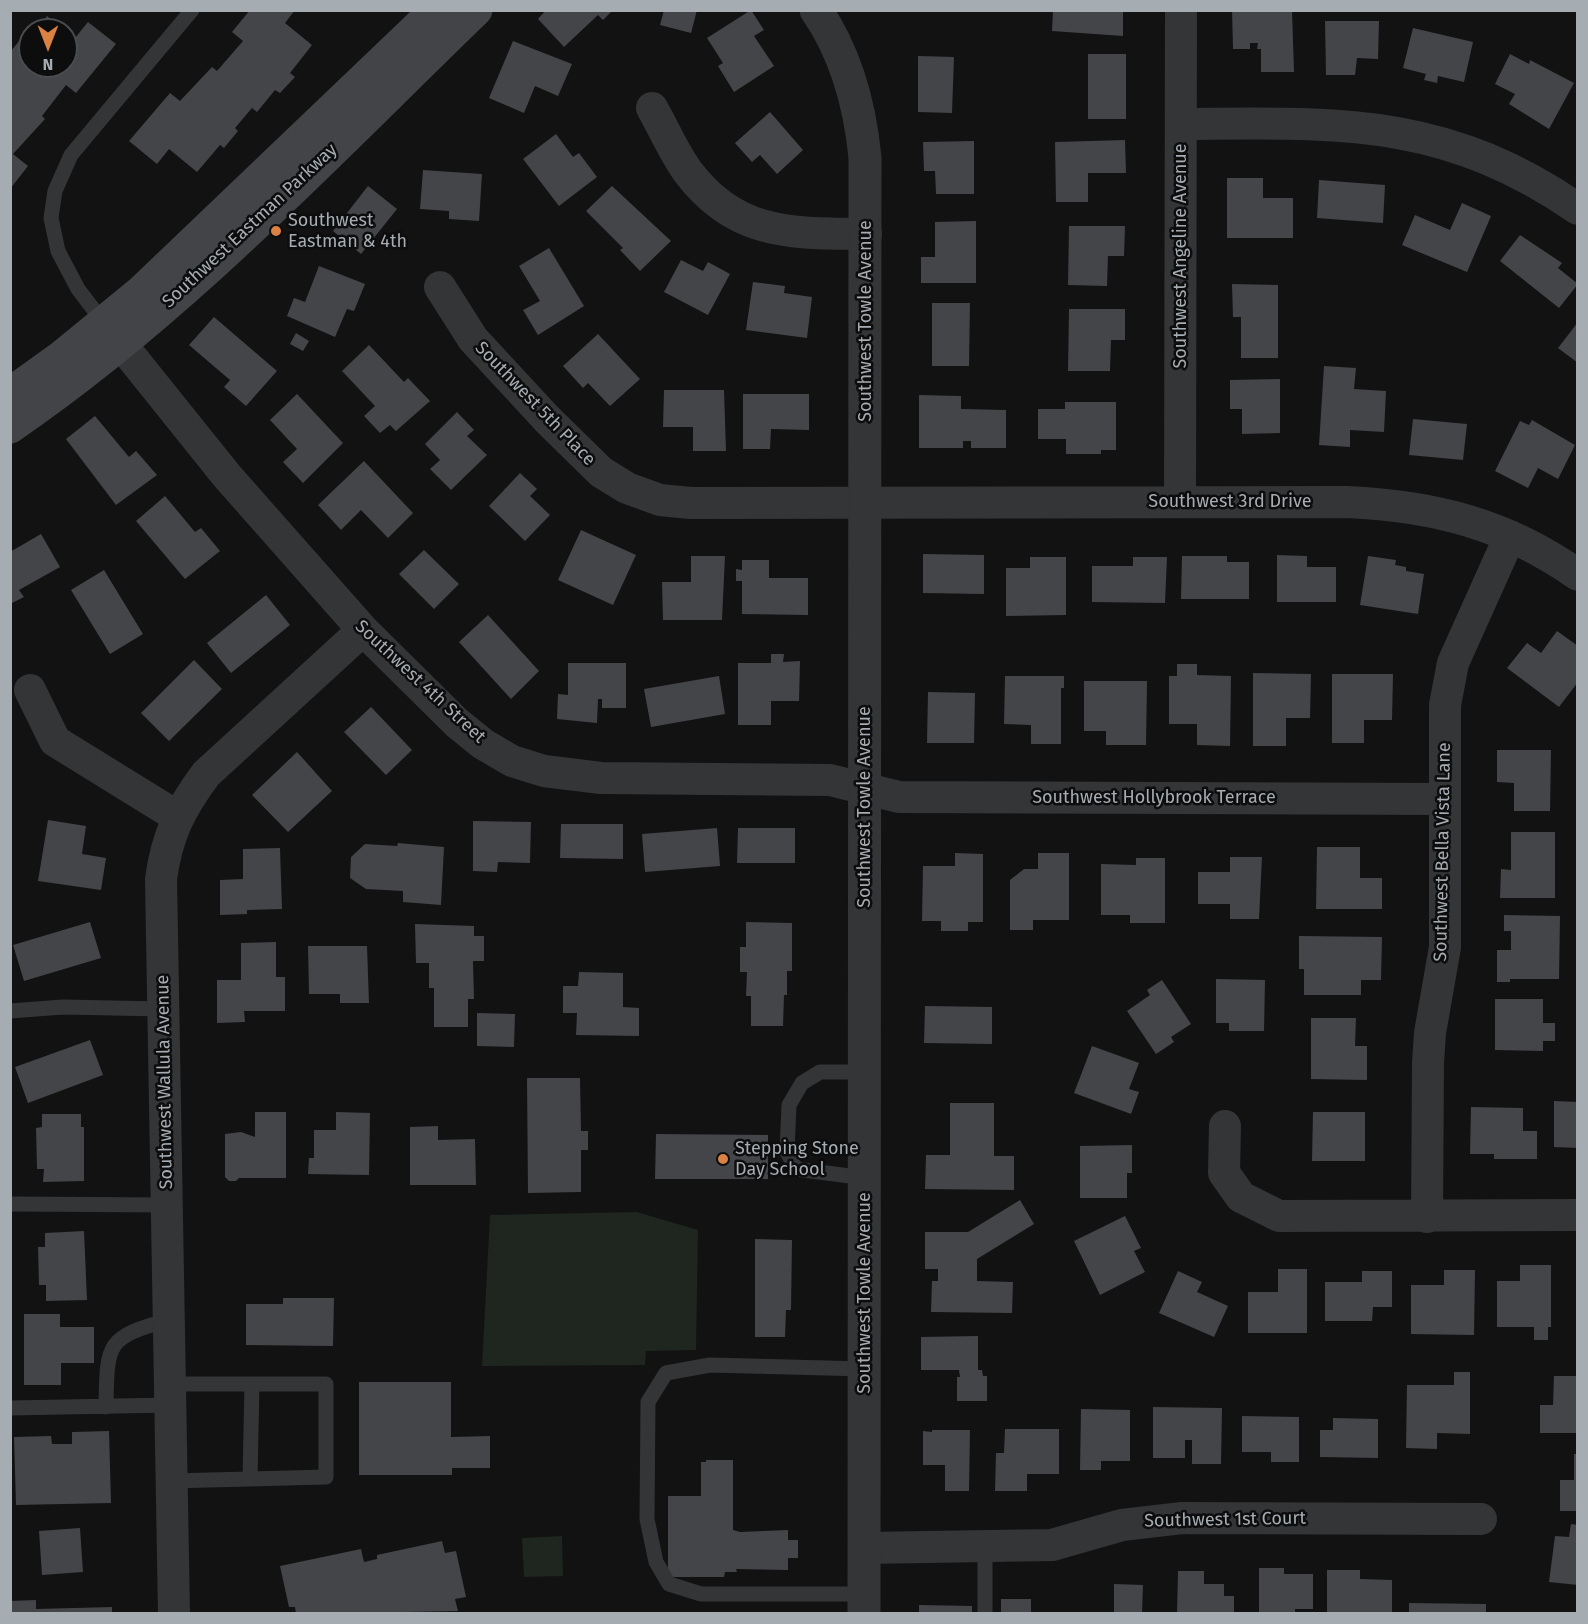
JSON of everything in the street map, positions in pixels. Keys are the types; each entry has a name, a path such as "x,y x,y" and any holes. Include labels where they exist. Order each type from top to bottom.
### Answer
{"main road":[{"name":"Southwest Eastman Parkway","path":"10,427 61,393 197,239 436,10"},
{"name":"Southwest Eastman Parkway","path":"10,394 188,287 476,10"}],"street":[{"name":"Southwest Towle Avenue","path":"816,10 841,53 858,105 865,158 864,1604"},
{"name":"Southwest Angeline Avenue","path":"1180,502 1181,10"},
{"path":"652,108 688,172 711,197 736,216 765,228 798,233 866,234"},
{"path":"1182,124 1310,123 1375,127 1408,133 1471,151 1530,179 1578,209"},
{"name":"Southwest 5th Place","path":"440,287 473,339 547,419 601,472 627,488 660,500 691,503 866,504"},
{"name":"Southwest 4th Street","path":"113,333 227,476 363,630 457,723 483,744 512,761 534,768 601,778 830,780 866,789"},
{"name":"Southwest 3rd Drive","path":"866,504 1180,502 1390,504 1455,515 1510,536 1578,575"},
{"name":"Southwest Bella Vista Lane","path":"1427,1217 1428,1063 1430,1033 1445,946 1445,705 1448,681 1467,628 1510,536"},
{"name":"Southwest Wallula Avenue","path":"174,1614 161,879 165,846 178,817 206,774 363,630"},
{"path":"30,690 55,741 178,817"},
{"name":"Southwest Hollybrook Terrace","path":"866,789 899,797 1444,799"},
{"path":"1225,1126 1224,1173 1241,1197 1279,1216 1578,1215"},
{"name":"Southwest 1st Court","path":"864,1548 1052,1545 1122,1525 1182,1518 1481,1519"}],"lane":[{"path":"113,333 78,290 58,250 51,218 55,191 71,155 192,10"},
{"path":"10,1011 63,1007 163,1009"},
{"path":"865,1072 820,1072 802,1083 789,1105 787,1152 796,1169 865,1178"},
{"path":"10,1204 167,1205"},
{"path":"106,1407 107,1362 117,1340 132,1330 169,1320"},
{"path":"864,1604 701,1594 669,1584 656,1562 647,1519 648,1402 666,1373 710,1365 865,1369"},
{"path":"250,1479 252,1384"},
{"path":"10,1408 106,1407 170,1395 252,1384 326,1384 326,1477 171,1481"},
{"path":"985,1547 985,1614"}],"shaded area":[{"path":"637,1212 698,1230 696,1350 646,1351 645,1365 482,1366 490,1215"},
{"path":"562,1536 563,1576 524,1577 522,1538"}],"building":[{"path":"250,10 295,10 285,23 312,45 290,73 295,77 280,93 275,90 257,112 252,108 235,128 238,131 224,148 220,145 197,172 169,149 157,164 129,141 170,93 180,101 212,67 217,71 243,41 232,32"},
{"path":"546,10 613,10 603,20 598,15 564,47 538,19"},
{"path":"664,10 697,10 691,33 660,25"},
{"path":"751,10 764,30 754,36 774,66 734,92 718,66 723,63 707,38"},
{"path":"1053,10 1123,10 1123,36 1052,31"},
{"path":"1232,10 1292,10 1294,72 1261,72 1261,49 1257,49 1258,43 1250,43 1250,49 1233,49"},
{"path":"1325,21 1379,21 1378,59 1357,58 1355,75 1326,75"},
{"path":"88,22 116,44 76,93 66,85 42,116 45,119 13,154 28,166 10,189 10,52 18,42 18,78 78,78 78,34"},
{"path":"1413,28 1473,42 1464,82 1438,76 1437,83 1424,80 1426,74 1403,68"},
{"path":"513,41 572,64 558,96 535,86 524,113 489,98"},
{"path":"1088,54 1126,54 1126,119 1088,119"},
{"path":"1510,54 1529,64 1530,60 1574,83 1549,129 1509,104 1515,94 1495,84"},
{"path":"918,56 954,57 952,113 918,112"},
{"path":"770,112 803,150 777,174 760,155 752,162 735,143"},
{"path":"556,134 573,157 579,153 597,177 559,206 523,159"},
{"path":"1125,140 1126,173 1088,173 1088,202 1056,202 1055,142"},
{"path":"974,141 974,194 936,194 935,171 924,171 923,142"},
{"path":"423,170 482,174 479,221 449,219 449,211 420,209"},
{"path":"1227,178 1263,178 1263,198 1293,198 1293,238 1227,238"},
{"path":"1319,180 1385,185 1383,223 1317,218"},
{"path":"368,186 397,209 361,254 333,231"},
{"path":"612,186 671,241 640,271 620,250 623,248 586,211"},
{"path":"1462,203 1491,216 1467,272 1402,245 1415,215 1450,230"},
{"path":"976,221 976,283 921,283 921,257 935,257 935,222"},
{"path":"1069,226 1125,226 1124,256 1108,256 1107,286 1068,285"},
{"path":"1520,235 1562,263 1558,268 1578,284 1559,308 1500,261"},
{"path":"549,248 584,306 538,335 523,310 540,301 519,266"},
{"path":"681,260 703,271 708,262 730,274 708,315 664,292"},
{"path":"319,266 365,284 354,311 347,309 335,337 287,316 294,298 305,302"},
{"path":"753,282 785,286 784,293 812,297 807,338 746,330"},
{"path":"1232,284 1278,285 1278,358 1241,358 1241,317 1233,317"},
{"path":"932,303 970,303 969,366 932,366"},
{"path":"1069,309 1125,309 1125,340 1111,340 1110,371 1068,371"},
{"path":"214,317 277,371 246,406 224,387 230,380 189,345"},
{"path":"1578,322 1578,363 1558,348"},
{"path":"296,333 309,341 303,351 290,344"},
{"path":"598,334 640,379 610,406 588,383 583,388 563,366"},
{"path":"369,345 404,382 408,378 430,401 396,431 390,425 380,433 364,416 375,406 342,371"},
{"path":"1324,366 1356,368 1354,389 1386,391 1384,432 1350,430 1350,447 1319,445"},
{"path":"1280,379 1280,433 1242,434 1242,409 1230,409 1230,380"},
{"path":"664,390 724,390 726,451 693,451 693,427 663,427"},
{"path":"297,394 343,443 303,483 283,462 297,449 270,420"},
{"path":"743,394 809,394 809,430 771,429 770,449 743,449"},
{"path":"919,395 961,396 961,409 1006,410 1006,448 971,448 971,441 963,441 963,448 919,448"},
{"path":"1065,402 1116,402 1116,450 1101,450 1101,454 1066,454 1066,439 1038,439 1038,409 1065,409"},
{"path":"457,412 474,430 467,436 487,455 451,490 430,469 440,460 425,444"},
{"path":"95,416 129,457 136,451 157,475 116,505 66,439"},
{"path":"1413,419 1467,424 1463,460 1409,455"},
{"path":"1532,420 1575,445 1558,479 1538,468 1528,488 1495,471 1520,421 1529,425"},
{"path":"364,461 413,513 388,538 361,510 341,530 318,505"},
{"path":"520,473 537,489 530,496 550,515 525,541 489,506"},
{"path":"165,496 195,532 201,528 220,551 185,579 136,521"},
{"path":"581,530 636,555 613,605 558,580"},
{"path":"41,534 60,567 19,590 24,597 10,604 10,552"},
{"path":"424,550 459,584 434,609 399,574"},
{"path":"923,554 984,555 984,594 923,593"},
{"path":"1277,555 1307,556 1307,567 1336,567 1336,602 1277,602"},
{"path":"691,556 725,556 722,620 663,620 662,582 691,582"},
{"path":"1182,556 1227,556 1227,562 1249,562 1249,599 1181,599"},
{"path":"1368,556 1396,560 1395,565 1406,567 1406,571 1424,574 1418,614 1360,605"},
{"path":"1030,557 1066,557 1066,615 1006,616 1006,568 1030,568"},
{"path":"1133,557 1167,557 1165,603 1092,602 1092,566 1133,566"},
{"path":"742,560 769,560 769,578 808,578 808,615 742,614 742,581 736,581 736,569 742,570"},
{"path":"104,570 143,634 110,654 71,590"},
{"path":"266,595 290,625 231,673 207,643"},
{"path":"488,615 539,671 511,699 459,642"},
{"path":"1557,631 1578,646 1578,682 1559,707 1507,668 1527,643 1541,653"},
{"path":"771,654 784,654 783,662 800,661 799,701 771,701 771,725 738,725 738,663 771,663"},
{"path":"194,660 222,689 169,741 141,713"},
{"path":"568,663 626,663 626,708 602,708 602,699 598,699 597,723 557,719 558,694 568,695"},
{"path":"1177,664 1197,664 1197,675 1231,676 1230,746 1197,745 1197,724 1169,724 1169,676 1177,676"},
{"path":"1253,673 1311,674 1310,718 1286,718 1286,746 1253,746"},
{"path":"1332,674 1393,674 1392,720 1364,720 1364,743 1332,743"},
{"path":"719,676 725,714 651,727 644,689"},
{"path":"1005,676 1064,676 1064,688 1061,688 1061,744 1031,744 1031,725 1004,724"},
{"path":"1084,681 1147,681 1146,745 1106,745 1106,731 1084,731"},
{"path":"928,692 975,693 974,743 927,743"},
{"path":"371,707 412,750 386,775 344,732"},
{"path":"1497,750 1551,750 1550,811 1514,811 1514,783 1497,782"},
{"path":"297,752 332,791 288,832 252,795"},
{"path":"48,820 86,826 82,854 106,858 101,890 38,881"},
{"path":"473,821 531,822 530,863 498,862 497,872 473,871"},
{"path":"561,824 623,824 623,859 560,858"},
{"path":"717,828 720,866 645,872 642,834"},
{"path":"738,828 795,828 795,863 737,863"},
{"path":"1511,832 1555,832 1555,898 1500,898 1501,869 1511,870"},
{"path":"398,843 444,847 441,905 403,902 403,891 366,889 350,878 351,857 365,844 397,846"},
{"path":"1317,847 1360,847 1360,878 1382,878 1382,909 1316,909"},
{"path":"280,848 282,909 247,910 247,914 220,915 220,880 243,879 243,849"},
{"path":"955,853 983,854 983,922 968,922 968,931 941,931 941,921 922,921 923,866 955,866"},
{"path":"1038,853 1069,853 1069,920 1033,920 1033,930 1010,930 1010,880 1024,869 1038,869"},
{"path":"1230,857 1262,857 1259,919 1230,919 1230,904 1198,904 1198,872 1230,872"},
{"path":"1136,858 1165,858 1165,923 1130,923 1130,915 1101,915 1101,864 1136,865"},
{"path":"1504,915 1560,916 1559,979 1510,979 1510,982 1497,982 1497,950 1511,950 1511,931 1504,931"},
{"path":"90,922 101,958 24,981 13,945"},
{"path":"746,922 792,923 792,971 787,971 783,1026 751,1026 751,996 746,996 747,972 740,972 740,947 746,947"},
{"path":"415,924 474,926 474,936 484,936 484,961 473,961 474,999 468,999 468,1027 434,1027 434,988 429,988 429,963 416,963"},
{"path":"1299,936 1382,937 1381,980 1361,980 1361,995 1304,995 1304,969 1299,969"},
{"path":"276,942 276,977 285,977 285,1011 244,1011 245,1022 217,1023 217,980 241,980 241,943"},
{"path":"308,946 367,946 369,1003 340,1003 340,994 309,994"},
{"path":"579,972 623,973 623,1007 639,1008 639,1036 576,1035 577,1013 563,1013 563,986 578,986"},
{"path":"1216,979 1265,980 1264,1031 1229,1031 1229,1023 1216,1023"},
{"path":"1162,980 1191,1024 1171,1037 1174,1042 1156,1054 1127,1011 1150,995 1147,990"},
{"path":"1495,999 1543,999 1543,1023 1555,1023 1555,1041 1543,1041 1543,1051 1495,1050"},
{"path":"925,1006 992,1007 992,1044 924,1043"},
{"path":"477,1013 515,1014 514,1047 477,1046"},
{"path":"1311,1018 1356,1018 1355,1046 1367,1046 1367,1080 1311,1079"},
{"path":"90,1040 103,1075 28,1103 15,1067"},
{"path":"1092,1046 1139,1063 1129,1089 1139,1092 1131,1114 1074,1093"},
{"path":"527,1078 580,1078 581,1131 588,1131 588,1150 581,1150 581,1192 528,1193"},
{"path":"1554,1101 1578,1102 1578,1148 1554,1147"},
{"path":"950,1103 994,1103 994,1156 1014,1156 1014,1190 925,1189 926,1155 950,1155"},
{"path":"1471,1107 1523,1108 1523,1131 1537,1131 1537,1159 1494,1159 1494,1154 1470,1154"},
{"path":"255,1112 286,1112 286,1178 239,1178 236,1181 229,1181 225,1177 225,1134 241,1132 255,1137"},
{"path":"336,1112 370,1113 369,1175 308,1174 309,1158 314,1158 314,1130 336,1130"},
{"path":"1313,1112 1365,1112 1365,1161 1312,1161"},
{"path":"42,1114 81,1114 81,1127 84,1127 84,1181 43,1182 44,1169 37,1169 36,1128 42,1127"},
{"path":"438,1126 438,1140 475,1139 476,1185 410,1185 410,1127"},
{"path":"656,1134 768,1135 768,1179 655,1179"},
{"path":"1132,1145 1132,1173 1127,1173 1127,1198 1080,1198 1080,1146"},
{"path":"1020,1200 1034,1224 977,1259 977,1281 1013,1282 1012,1313 931,1312 932,1281 938,1281 938,1269 925,1269 925,1232 968,1232"},
{"path":"1125,1216 1141,1248 1134,1251 1145,1272 1100,1295 1074,1241"},
{"path":"84,1231 87,1300 46,1301 46,1285 39,1285 38,1247 45,1247 45,1233"},
{"path":"755,1239 792,1240 791,1310 786,1310 785,1337 755,1337"},
{"path":"1520,1265 1551,1265 1551,1327 1548,1327 1548,1340 1534,1340 1534,1327 1497,1327 1497,1281 1520,1281"},
{"path":"1278,1269 1307,1269 1307,1333 1248,1333 1248,1292 1278,1292"},
{"path":"1444,1270 1475,1270 1474,1335 1411,1334 1411,1285 1444,1285"},
{"path":"1178,1271 1202,1282 1197,1292 1228,1306 1214,1337 1159,1313"},
{"path":"1362,1271 1392,1271 1392,1307 1373,1307 1372,1321 1325,1321 1325,1282 1362,1282"},
{"path":"283,1298 334,1298 333,1346 246,1345 246,1304 283,1304"},
{"path":"24,1314 60,1314 60,1327 94,1327 94,1363 61,1363 61,1385 24,1385"},
{"path":"978,1336 978,1370 982,1370 983,1376 987,1376 987,1401 957,1401 959,1370 921,1370 921,1337"},
{"path":"1454,1372 1470,1372 1470,1434 1437,1433 1437,1449 1406,1448 1407,1385 1454,1385"},
{"path":"1554,1376 1578,1376 1578,1433 1540,1433 1540,1405 1553,1405"},
{"path":"359,1382 451,1382 451,1437 490,1436 490,1468 452,1468 452,1475 359,1475"},
{"path":"1153,1407 1222,1408 1221,1464 1192,1464 1192,1440 1185,1440 1185,1458 1153,1458"},
{"path":"1081,1409 1130,1410 1130,1461 1101,1461 1101,1470 1080,1470"},
{"path":"1242,1416 1299,1417 1299,1462 1271,1462 1271,1452 1242,1452"},
{"path":"1333,1418 1378,1419 1378,1458 1320,1457 1320,1430 1333,1430"},
{"path":"1005,1429 1059,1429 1059,1474 1027,1474 1027,1491 995,1491 996,1453 1004,1453"},
{"path":"932,1430 970,1430 969,1491 945,1491 945,1465 923,1465 923,1431 932,1432"},
{"path":"109,1431 111,1503 16,1505 14,1437 51,1436 52,1444 72,1444 72,1432"},
{"path":"1574,1454 1578,1454 1578,1511 1560,1511 1560,1480 1574,1480"},
{"path":"706,1460 733,1460 733,1530 740,1532 788,1530 788,1540 798,1540 798,1558 788,1558 788,1570 736,1569 737,1572 725,1572 724,1577 668,1577 668,1496 701,1496 701,1462 706,1462"},
{"path":"1571,1524 1578,1525 1578,1585 1549,1582 1555,1536 1569,1537"},
{"path":"80,1528 83,1572 42,1575 39,1531"},
{"path":"442,1541 445,1553 456,1551 466,1597 455,1599 458,1611 296,1614 295,1607 289,1607 280,1566 361,1549 364,1562 377,1559 377,1555"},
{"path":"1259,1568 1284,1568 1284,1574 1313,1574 1313,1609 1295,1609 1295,1614 1259,1614"},
{"path":"1327,1570 1360,1570 1360,1579 1392,1580 1392,1614 1327,1614"},
{"path":"1178,1571 1204,1571 1204,1584 1224,1584 1224,1596 1234,1596 1234,1614 1177,1614"},
{"path":"1114,1584 1143,1585 1142,1614 1114,1614"},
{"path":"1001,1599 1031,1599 1031,1614 1001,1614"},
{"path":"36,1600 36,1609 112,1607 112,1614 10,1614 10,1601"},
{"path":"1409,1603 1486,1604 1486,1614 1409,1614"},
{"path":"919,1605 972,1606 972,1614 919,1614"}],"place":[{"name":"Southwest Eastman & 4th","path":"276,231"},
{"name":"Stepping Stone Day School","path":"723,1159"}]}
